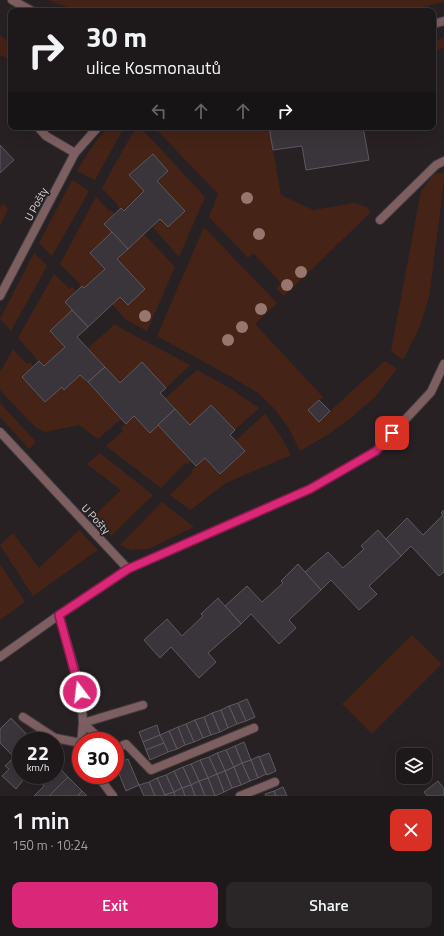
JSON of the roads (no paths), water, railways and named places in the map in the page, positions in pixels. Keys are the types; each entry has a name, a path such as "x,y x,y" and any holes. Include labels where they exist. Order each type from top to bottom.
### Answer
{"street":[{"path":"12,0 27,8"},
{"path":"41,130 46,136 75,153"},
{"name":"U Pošty","path":"0,296 75,153 95,130"},
{"path":"380,220 436,166 444,161"},
{"path":"0,657 128,569 310,489 376,451 431,392 444,364"},
{"name":"U Pošty","path":"0,432 128,569"},
{"path":"59,615 80,692 84,724 83,732"},
{"path":"84,724 143,704"},
{"path":"23,717 55,738 72,741"},
{"path":"84,724 92,732"},
{"path":"124,745 126,744 151,770 254,728"},
{"path":"240,796 275,782"},
{"path":"104,784 113,796"}]}
